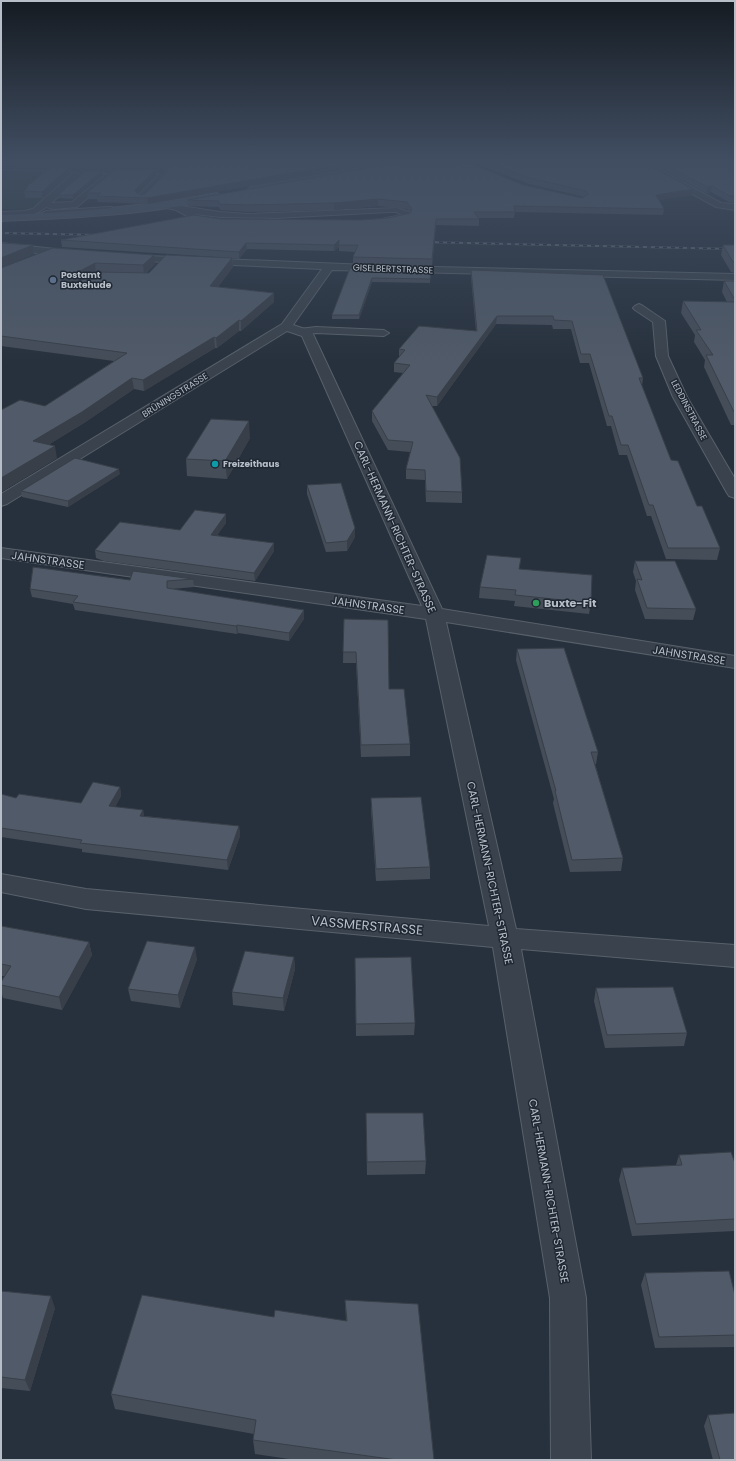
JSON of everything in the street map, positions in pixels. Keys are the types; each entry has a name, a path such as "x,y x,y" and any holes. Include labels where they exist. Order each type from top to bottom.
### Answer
{"street":[{"path":"1,246 81,255"},
{"path":"32,261 51,252"},
{"name":"GISELBERTSTRASSE","path":"117,258 328,267 735,277"},
{"name":"BRÜNINGSTRASSE","path":"1,502 292,329 328,267"},
{"name":"LEDDINSTRASSE","path":"639,308 659,321 662,356 680,397 735,493"},
{"name":"CARL-HERMANN-RICHTER-STRASSE","path":"292,329 307,334 435,614 505,938 568,1298 570,1460"},
{"name":"JAHNSTRASSE","path":"1,553 435,614 735,662"},
{"name":"VASSMERSTRASSE","path":"1,883 86,899 505,938 735,956"}],"lane":[{"path":"156,270 165,260"},
{"path":"292,329 384,333"}],"building":[{"path":"129,227 435,227 432,259 353,257 358,245 339,245 339,240 334,245 246,243 239,252 61,240"},
{"path":"1,243 33,245 1,258"},
{"path":"723,245 735,245 735,262 733,262"},
{"path":"53,248 154,255 143,265 95,263 65,279 64,282 68,284 74,284 98,272 149,273 166,255 232,258 210,286 274,293 241,321 239,320 216,338 214,337 143,380 132,378 82,412 33,441 55,446 1,478 1,410 20,400 45,406 127,353 1,336 1,268"},
{"path":"350,268 431,270 430,279 372,278 359,315 332,315"},
{"path":"471,270 603,275 643,378 639,378 671,460 678,461 697,506 702,506 720,548 668,548 653,505 649,505 628,445 621,445 612,416 609,416 590,354 581,354 572,321 554,320 553,316 497,316 437,397 426,395 460,458 462,492 426,491 425,470 406,469 413,442 388,440 372,411 410,365 394,363 405,350 399,349 419,326 477,331"},
{"path":"724,281 735,281 735,300"},
{"path":"683,301 735,302 735,412 706,355 713,355 696,330 701,330"},
{"path":"211,419 249,421 225,461 186,459"},
{"path":"75,458 119,469 68,501 21,491"},
{"path":"341,483 355,528 347,541 326,543 307,485"},
{"path":"195,510 226,514 211,535 274,543 254,573 95,550 120,522 180,530"},
{"path":"487,555 521,558 519,569 592,575 591,603 515,595 516,590 480,587"},
{"path":"635,561 675,561 696,609 647,608 637,579 642,580"},
{"path":"33,567 130,580 133,571 193,579 167,581 167,588 304,610 289,633 73,602 78,596 30,589"},
{"path":"344,619 388,620 389,689 404,689 410,744 361,745 356,652 343,652"},
{"path":"564,648 598,752 591,752 623,858 572,860 556,791 517,649"},
{"path":"93,782 120,787 109,806 143,810 140,816 239,826 227,860 80,843 82,840 1,828 1,794 16,798 19,794 81,803"},
{"path":"421,797 430,867 376,869 371,798"},
{"path":"1,926 89,942 59,997 1,985 1,982 11,966 1,964"},
{"path":"147,941 195,947 178,995 128,989"},
{"path":"245,951 294,957 283,998 232,992"},
{"path":"411,957 415,1023 356,1024 355,958"},
{"path":"673,987 687,1033 607,1035 596,988"},
{"path":"366,1113 423,1113 426,1161 367,1162"},
{"path":"731,1152 735,1163 735,1219 636,1224 622,1168 682,1165 679,1155"},
{"path":"729,1271 735,1295 735,1335 659,1337 645,1273"},
{"path":"1,1291 51,1296 25,1380 1,1377"},
{"path":"142,1295 274,1317 275,1310 347,1321 345,1300 418,1304 434,1460 397,1460 253,1440 256,1420 111,1394"},
{"path":"735,1413 735,1460 720,1460 708,1415"}],"railway":[{"path":"1,233 101,235"},
{"path":"423,242 735,249"}],"place":[{"name":"Postamt Buxtehude","path":"53,280"},
{"name":"Freizeithaus","path":"215,464"},
{"name":"Buxte-Fit","path":"536,603"}]}
